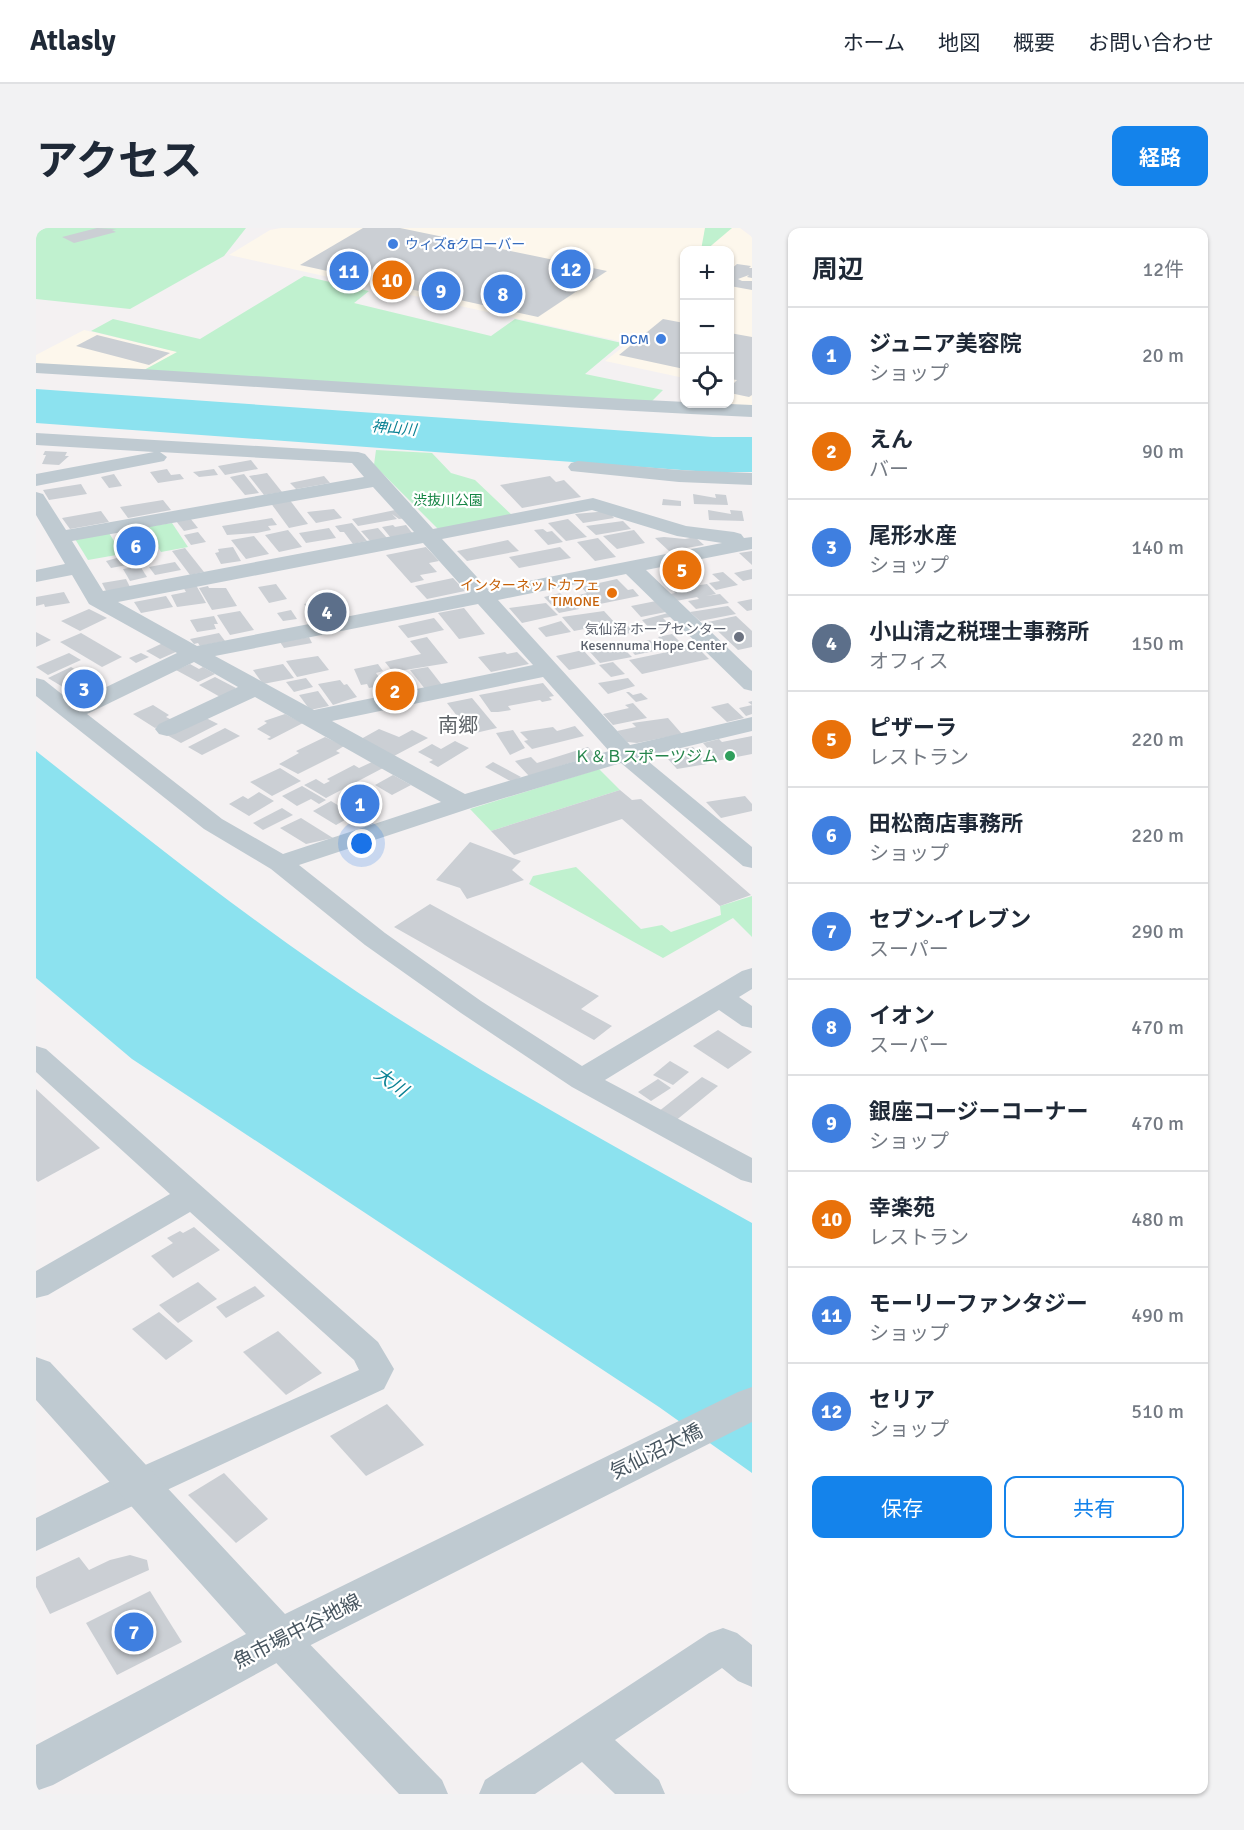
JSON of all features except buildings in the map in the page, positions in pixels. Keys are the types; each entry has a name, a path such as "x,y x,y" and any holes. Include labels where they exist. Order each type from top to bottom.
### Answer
{"street":[{"path":"36,368 268,381 588,404 752,411"},
{"path":"36,439 358,458 625,754 752,860"},
{"path":"36,480 201,449"},
{"path":"578,467 752,479"},
{"path":"61,537 379,480"},
{"path":"36,498 97,599 462,803"},
{"path":"97,599 593,504 684,532 737,538 751,543"},
{"path":"70,713 195,654 751,543"},
{"path":"630,566 752,684"},
{"path":"36,576 78,568"},
{"path":"311,718 547,669"},
{"path":"36,685 213,824 280,863 375,939 471,1007 582,1080 748,1165"},
{"path":"167,729 256,688"},
{"path":"280,863 462,803 625,754 752,724"},
{"path":"582,1080 752,977"},
{"path":"719,997 752,1019"},
{"path":"36,1056 366,1351 377,1369 372,1379 138,1485 36,1535"},
{"path":"36,1286 192,1196"},
{"path":"36,1373 279,1639 427,1794"},
{"name":"気仙沼大橋","path":"560,1498 752,1403"},
{"name":"魚市場中谷地線","path":"36,1769 279,1639 560,1498"},
{"path":"500,1794 723,1645 752,1669"},
{"path":"584,1737 644,1794"}],"shaded area":[{"path":"281,228 740,228 752,237 752,406 734,405 734,246 680,246 680,377 605,361 628,343 229,255 270,230"},
{"path":"84,330 178,352 144,370 36,364 36,355"}],"green space":[{"path":"45,228 246,228 224,256 130,309 36,299 36,233"},
{"path":"705,228 732,228 711,246 702,246"},
{"path":"304,276 369,291 354,303 491,336 515,319 622,343 585,374 663,390 649,404 144,370 177,352 91,331 113,319 200,339"},
{"name":"渋抜川公園","path":"376,450 432,453 451,473 475,480 514,517 438,529 374,465"},
{"path":"172,523 188,547 161,552 145,527"},
{"path":"109,533 122,554 88,560 75,539"},
{"path":"599,769 620,790 491,831 470,809"},
{"path":"576,867 641,929 662,925 671,932 721,915 720,906 752,896 752,937 733,918 663,958 529,884 533,876"}],"water":[{"name":"神山川","path":"36,389 713,437 752,437 752,472 709,472 36,423"},
{"name":"大川","path":"36,751 212,888 302,954 394,1016 527,1096 752,1223 752,1473 659,1407 132,1059 36,978"}],"place":[{"name":"ウィズ&クローバー","path":"393,244"},
{"name":"セリア","path":"571,269"},
{"name":"モーリーファンタジー","path":"349,271"},
{"name":"幸楽苑","path":"392,280"},
{"name":"銀座コージーコーナー","path":"441,291"},
{"name":"イオン","path":"503,294"},
{"name":"DCM","path":"661,339"},
{"name":"田松商店事務所","path":"136,546"},
{"name":"ピザーラ","path":"682,570"},
{"name":"インターネットカフェ TIMONE","path":"612,593"},
{"name":"小山清之税理士事務所","path":"327,612"},
{"name":"気仙沼 ホープセンター Kesennuma Hope Center","path":"739,637"},
{"name":"尾形水産","path":"84,689"},
{"name":"えん","path":"395,691"},
{"name":"Ｋ＆Ｂスポーツジム","path":"730,756"},
{"name":"ジュニア美容院","path":"360,804"},
{"name":"セブン-イレブン","path":"134,1632"}],"district":[{"name":"南郷","path":"458,725"}]}
